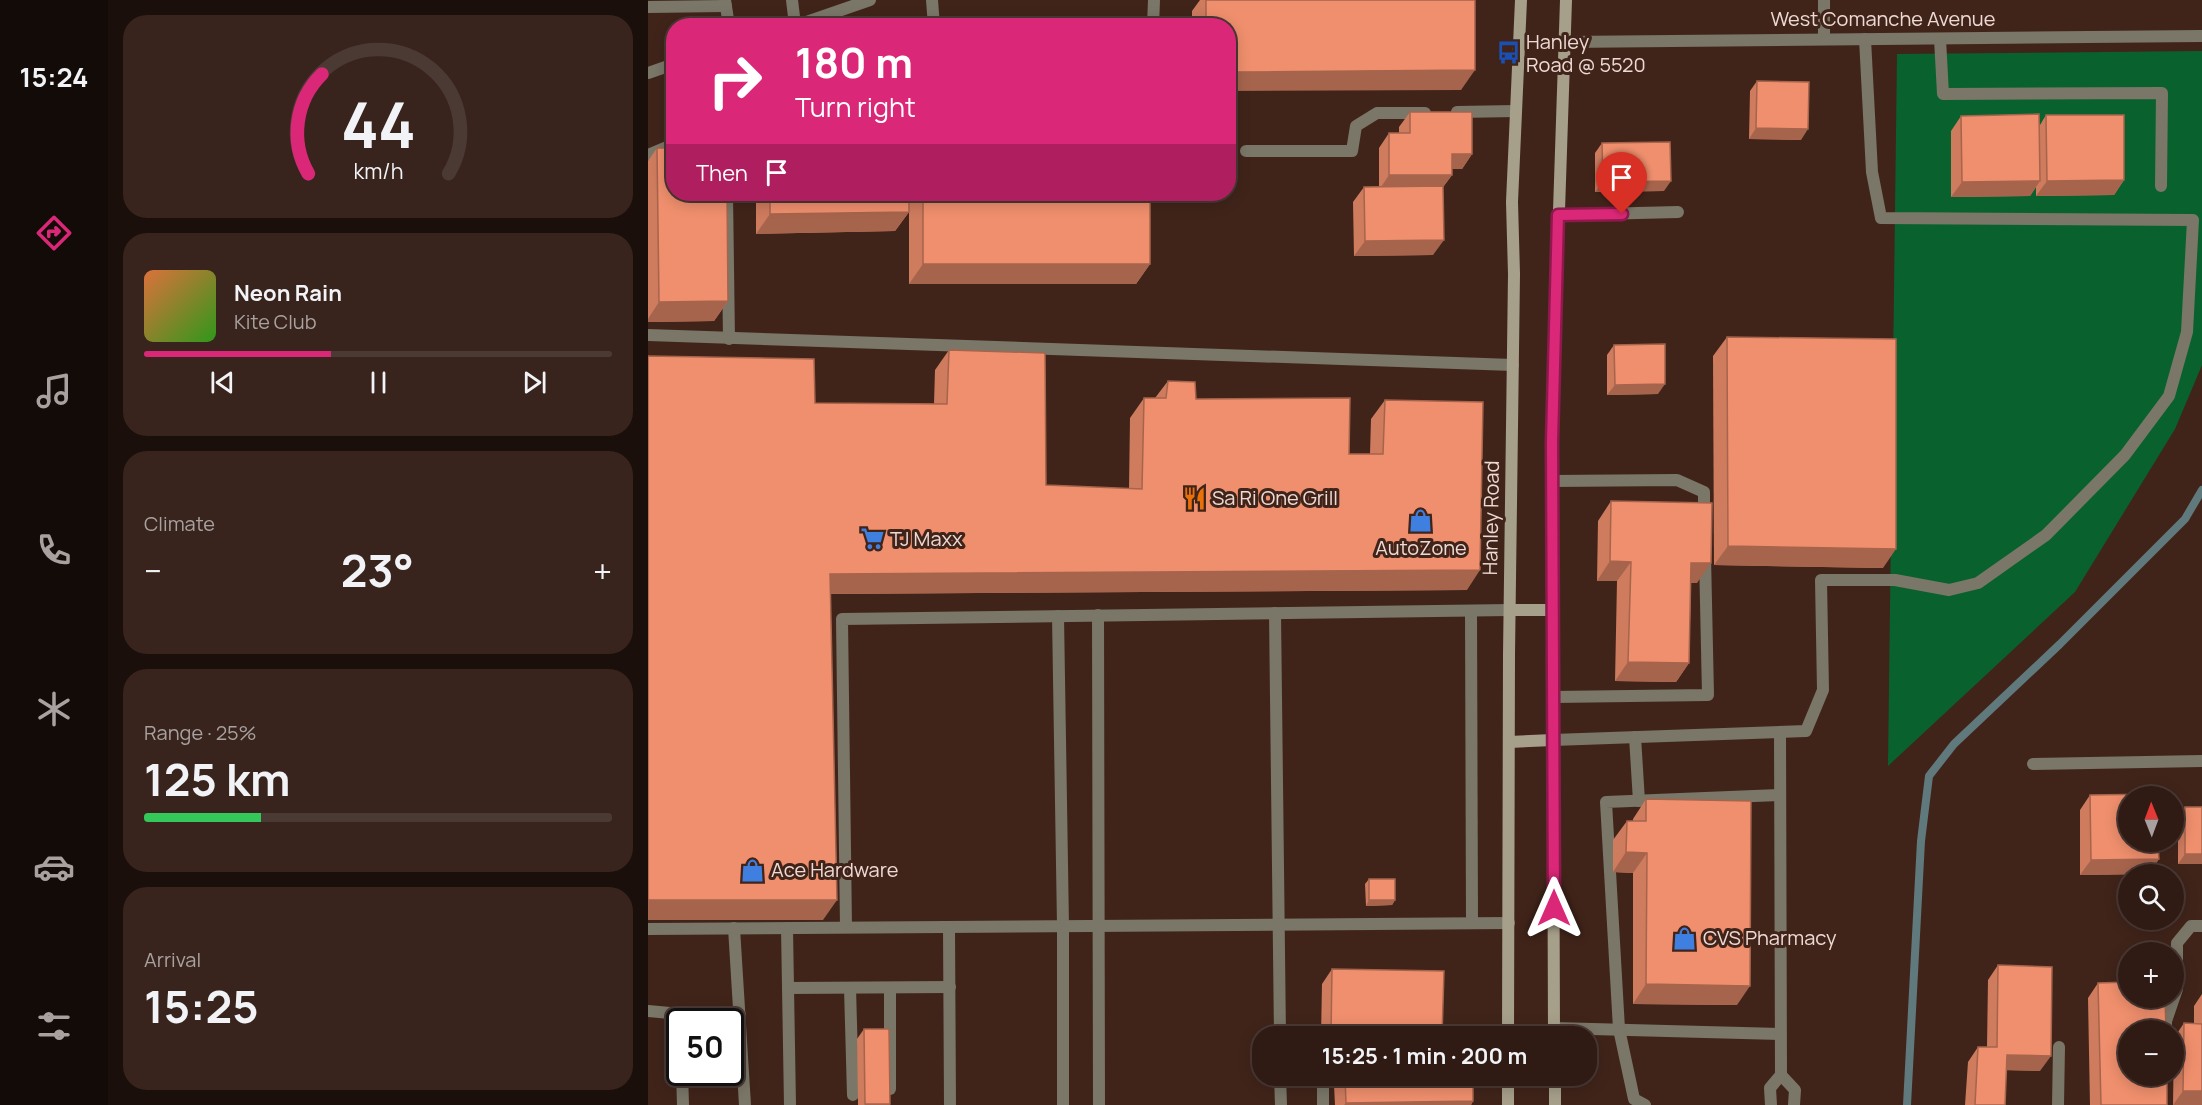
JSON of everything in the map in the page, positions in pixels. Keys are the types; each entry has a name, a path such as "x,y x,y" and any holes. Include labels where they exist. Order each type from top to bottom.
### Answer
{"main road":[{"name":"Hanley Road","path":"1508,1026 1514,274 1512,202 1521,0"},
{"path":"1554,1026 1552,481 1566,0"},
{"path":"1510,610 1553,610"},
{"path":"1509,742 1553,741"},
{"path":"1508,1086 1508,1105"},
{"path":"1555,1086 1555,1105"}],"street":[{"path":"792,0 794,18"},
{"path":"816,18 870,0"},
{"path":"932,0 933,18"},
{"path":"1153,18 1154,0"},
{"path":"1824,0 1824,38"},
{"path":"648,7 725,3 728,18"},
{"name":"West Comanche Avenue","path":"1564,42 2202,36"},
{"path":"1553,741 1806,731 1823,690 1821,580 1895,580 1948,590 1978,583 2046,535 2125,455 2169,396 2187,332 2193,220 1881,218 1872,172 1865,39"},
{"path":"1940,39 1943,93 2162,93 2162,186"},
{"path":"648,73 666,67"},
{"path":"1246,151 1353,150 1356,126 1377,113 1516,111"},
{"path":"648,155 666,147"},
{"path":"728,201 729,339"},
{"path":"1558,215 1678,213"},
{"path":"648,335 1513,365"},
{"path":"1552,481 1677,480 1704,492 1707,695 1553,697"},
{"path":"846,927 842,619 1510,610"},
{"path":"1471,611 1473,923"},
{"path":"1275,613 1280,1026"},
{"path":"1098,615 1099,1105"},
{"path":"1058,616 1063,926 1063,1105"},
{"path":"1780,732 1781,1075 1795,1090 1794,1105"},
{"path":"1635,737 1639,801"},
{"path":"2033,764 2202,761"},
{"path":"1645,1105 1634,1099 1619,1029 1606,802 1779,795"},
{"path":"648,929 1509,923"},
{"path":"2166,1020 2177,989 2177,943 2191,926 2202,926"},
{"path":"949,927 950,1105"},
{"path":"734,928 740,1008"},
{"path":"787,928 790,1105"},
{"path":"788,988 950,987"},
{"path":"850,988 853,1095"},
{"path":"890,988 890,1094"},
{"path":"648,1011 666,1015"},
{"path":"1597,1030 1780,1034"},
{"path":"2058,1105 2059,1047"},
{"path":"1771,1105 1770,1088 1781,1075"},
{"path":"682,1086 683,1105"},
{"path":"744,1086 745,1105"},
{"path":"1280,1086 1281,1105"},
{"path":"1323,1086 1323,1105"}],"green space":[{"path":"2202,51 2202,365 2175,429 2075,592 1888,766 1897,54"}],"building":[{"path":"1206,0 1475,0 1475,70 1236,72 1236,18 1206,18"},
{"path":"1757,81 1809,82 1808,129 1756,128"},
{"path":"1410,112 1472,112 1472,154 1452,154 1452,175 1389,175 1389,133 1410,133"},
{"path":"2039,114 2040,181 1962,182 1961,116"},
{"path":"2046,115 2124,115 2124,180 2047,181"},
{"path":"1670,142 1671,181 1603,182 1602,143"},
{"path":"657,148 666,148 666,201 727,201 728,301 659,302"},
{"path":"1443,186 1444,240 1365,241 1364,187"},
{"path":"770,201 909,201 909,212 770,214"},
{"path":"923,201 1150,201 1150,264 923,264"},
{"path":"1727,337 1896,339 1896,549 1728,546"},
{"path":"1665,344 1665,384 1615,385 1614,345"},
{"path":"949,350 1045,353 1046,485 1142,489 1144,398 1166,398 1168,381 1195,382 1196,399 1350,398 1349,454 1383,454 1385,400 1483,402 1480,570 830,574 837,900 648,900 648,356 814,359 815,403 947,404"},
{"path":"1611,501 1712,503 1711,563 1691,563 1689,663 1628,662 1631,562 1610,561"},
{"path":"2090,795 2118,795 2118,852 2159,852 2159,859 2091,860"},
{"name":"CVS Pharmacy","path":"1646,799 1751,801 1750,986 1646,984 1647,853 1626,852 1627,821 1646,821"},
{"path":"2185,807 2202,807 2202,854 2185,854"},
{"path":"1369,879 1395,879 1395,900 1369,900"},
{"path":"1998,965 2052,967 2051,1056 2007,1055 2005,1105 1975,1105 1978,1047 1997,1047"},
{"path":"1332,969 1444,971 1442,1026 1331,1026"},
{"path":"2118,982 2118,1008 2165,1008 2166,1020 2118,1020 2118,1086 2167,1086 2167,1105 2101,1105 2098,983"},
{"path":"2184,1023 2202,1024 2202,1091 2183,1091"},
{"path":"864,1029 889,1029 890,1104 865,1104"},
{"path":"1345,1086 1473,1086 1473,1101 1346,1103"}],"waterway":[{"path":"1907,1105 1921,841 1929,776 1954,744 2060,644 2185,519 2202,490"}],"place":[{"name":"Hanley Road @ 5520","path":"1508,53"},
{"name":"Sa Ri One Grill","path":"1194,498"},
{"name":"AutoZone","path":"1421,521"},
{"name":"TJ Maxx","path":"872,539"},
{"name":"Ace Hardware","path":"753,870"},
{"name":"CVS Pharmacy","path":"1685,938"}],"route":[{"path":"1554,908 1552,442 1558,215 1622,214"}]}
